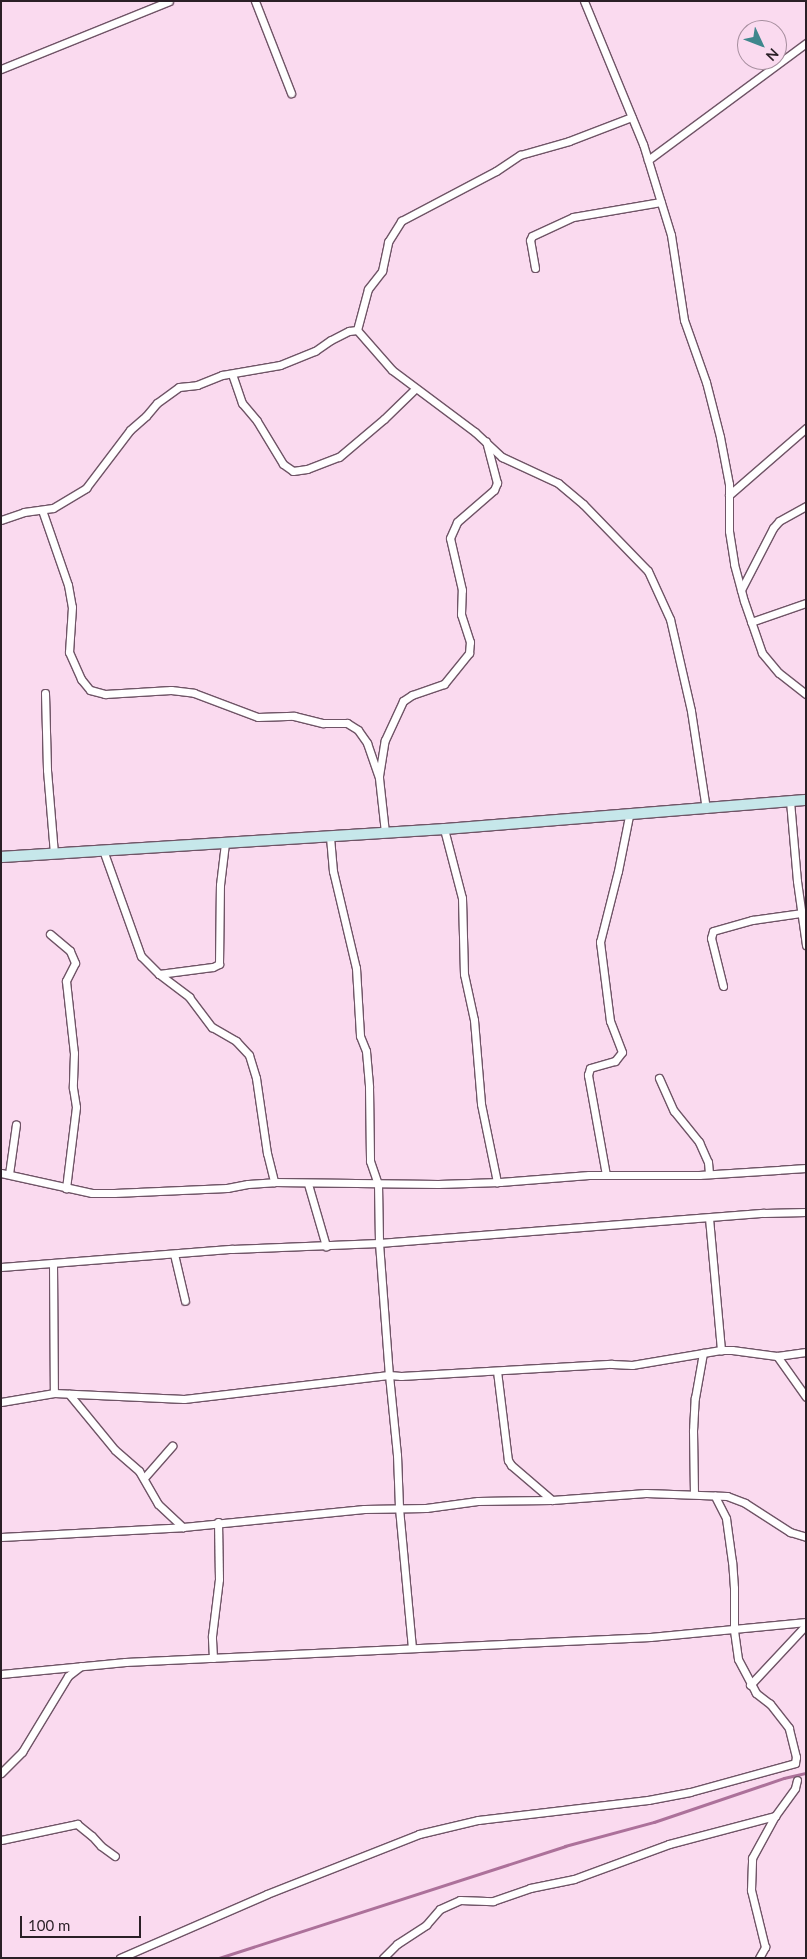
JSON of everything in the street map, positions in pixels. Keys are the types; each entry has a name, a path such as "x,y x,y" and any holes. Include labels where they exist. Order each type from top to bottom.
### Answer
{"street":[{"path":"1,69 169,1"},
{"path":"255,1 291,93"},
{"path":"584,1 648,160 671,235 684,320 706,382 720,437 729,495 729,531 741,590 751,622 762,653 769,664 806,694"},
{"path":"648,160 806,43"},
{"path":"357,330 368,288 382,270 388,242 401,221 496,172 520,155 569,142 632,117"},
{"path":"535,268 530,240 532,236 573,217 661,202"},
{"path":"1,520 65,502 86,488 130,430 157,403 179,387 198,385 232,374 280,365 315,351 349,331 357,330"},
{"path":"357,330 392,370 486,441 510,463 558,484 583,504 648,571 670,619 691,711 706,809"},
{"path":"232,374 242,403 257,421 283,464 293,471 307,469 339,457 384,420 415,389"},
{"path":"729,495 806,428"},
{"path":"379,778 385,740 403,701 412,695 444,684 468,653 470,642 461,614 462,590 450,538 457,522 494,490 496,483 486,441"},
{"path":"741,590 773,528 779,522 806,506"},
{"path":"42,510 68,585 72,607 69,652 81,678 90,690 105,694 170,690 194,693 258,717 294,716 323,723 347,723 358,730 367,743 379,778 385,832"},
{"path":"751,622 806,603"},
{"path":"45,693 47,770 54,853"},
{"path":"1,856 330,837 629,816 806,800"},
{"path":"790,801 806,945"},
{"path":"606,1175 588,1075 590,1068 615,1061 622,1052 610,1021 600,942 618,871 629,816"},
{"path":"444,829 462,898 464,974 474,1020 481,1104 497,1182"},
{"path":"330,837 333,871 356,968 360,1036 366,1051 369,1087 370,1160 378,1184 378,1244 412,1647"},
{"path":"159,974 213,967 219,964 220,884 225,843"},
{"path":"103,850 141,956 159,974 189,997 212,1027 236,1040 249,1055 274,1182"},
{"path":"723,986 711,938 713,931 752,920 801,913"},
{"path":"50,934 70,951 75,963 66,981 74,1053 73,1088 76,1107 66,1188"},
{"path":"659,1078 674,1111 699,1142 708,1162 709,1174"},
{"path":"16,1124 5,1173 92,1193 207,1190 274,1182 378,1184 497,1182 606,1175 709,1174 806,1168"},
{"path":"308,1184 326,1246"},
{"path":"1,1267 174,1254 378,1244 806,1212"},
{"path":"709,1218 720,1350"},
{"path":"174,1254 185,1301"},
{"path":"53,1263 54,1394"},
{"path":"1,1402 54,1394 184,1399 389,1375 632,1365 720,1350 777,1356 806,1352"},
{"path":"694,1494 693,1431 703,1353"},
{"path":"777,1356 806,1397"},
{"path":"497,1371 508,1460 511,1465 552,1500"},
{"path":"69,1394 115,1450 144,1478 158,1504 183,1527"},
{"path":"144,1478 172,1446"},
{"path":"1,1537 183,1527 218,1522 399,1508 426,1508 478,1501 552,1500 646,1493 727,1496 745,1503 790,1532 806,1537"},
{"path":"120,1958 267,1894 427,1832 478,1820 648,1800 708,1787 795,1763 796,1757 789,1728 782,1717 756,1694 738,1659 734,1629 732,1562 726,1518 715,1496"},
{"path":"213,1658 212,1636 219,1586 218,1522"},
{"path":"1,1674 81,1666 213,1658 650,1637 806,1624"},
{"path":"750,1685 806,1624"},
{"path":"1,1773 22,1752 68,1676 81,1666"},
{"path":"759,1958 765,1947 751,1890 752,1858 775,1816 795,1788 797,1780"},
{"path":"383,1958 397,1944 426,1925 440,1909 460,1900 493,1901 530,1888 574,1879 669,1844 775,1816"},
{"path":"1,1840 77,1824 115,1856"}],"waterway":[{"path":"219,1958 565,1846 654,1822 784,1778 806,1773"}]}
